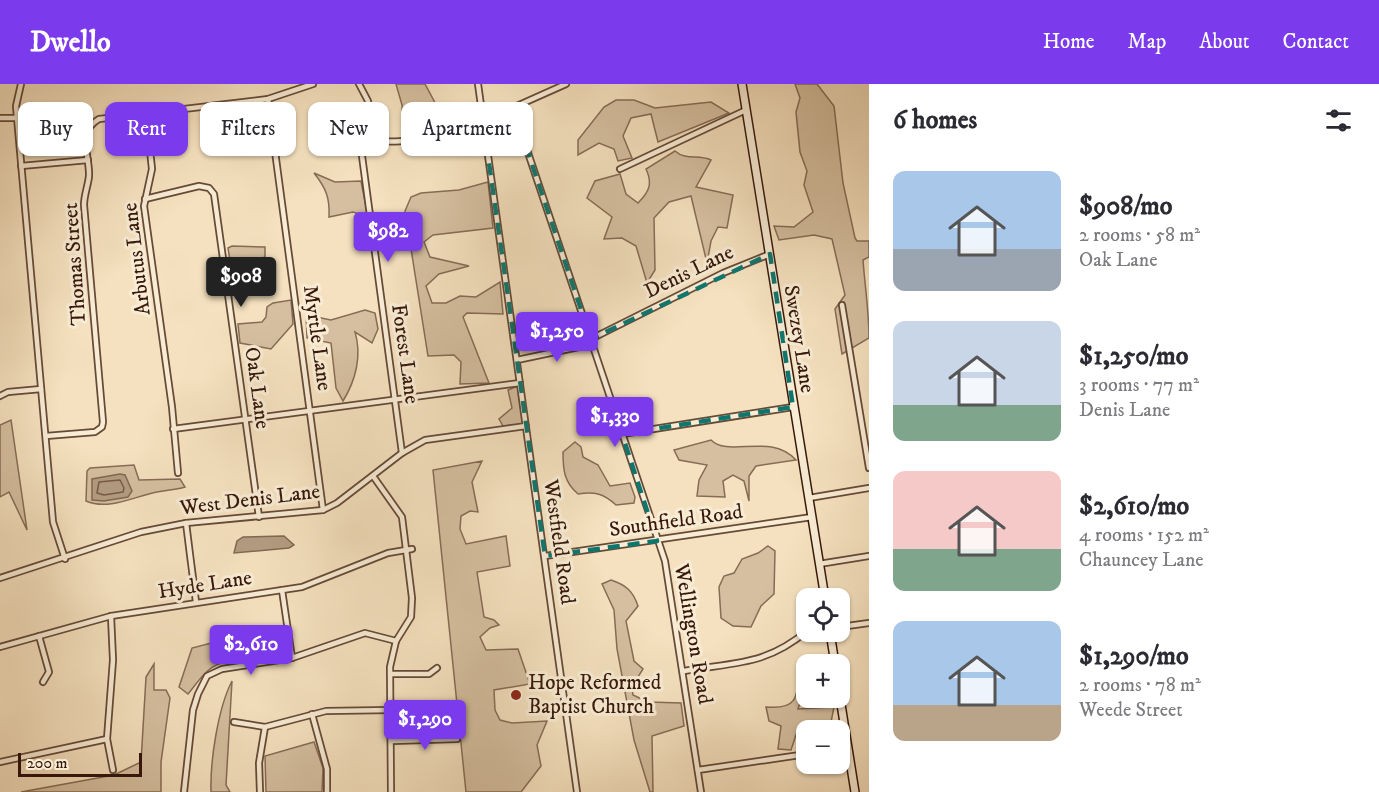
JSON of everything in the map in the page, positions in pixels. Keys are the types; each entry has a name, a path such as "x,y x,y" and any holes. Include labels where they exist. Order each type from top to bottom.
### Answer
{"street":[{"path":"21,84 16,100 17,118 40,389 53,522 65,559"},
{"name":"Thomas Street","path":"188,108 268,99 313,84"},
{"name":"Forest Lane","path":"359,84 366,94 367,102"},
{"name":"Westfield Road","path":"478,84 480,102"},
{"path":"526,102 566,84"},
{"name":"Swezey Lane","path":"742,84 823,588"},
{"name":"Myrtle Lane","path":"268,99 323,510"},
{"path":"620,169 746,110"},
{"path":"0,118 17,118"},
{"name":"Thomas Street","path":"46,436 95,432 102,427 100,371 84,205 89,176 85,139 89,126 99,119 105,118"},
{"name":"Arbutus Lane","path":"151,156 152,169 145,199 178,473"},
{"name":"Forest Lane","path":"362,156 402,453"},
{"name":"Westfield Road","path":"488,156 577,792"},
{"name":"Wellington Road","path":"529,156 669,579 701,792"},
{"path":"21,166 88,160"},
{"name":"Oak Lane","path":"145,199 199,186 209,188 214,194 259,517"},
{"name":"Denis Lane","path":"517,360 592,341 731,269 770,254"},
{"path":"842,305 869,468"},
{"path":"173,429 520,383"},
{"path":"0,396 8,392 40,389"},
{"path":"622,434 793,407"},
{"name":"West Denis Lane","path":"0,578 65,559 106,542 186,524 323,510 338,503 402,453 431,439 526,426"},
{"path":"373,476 402,518 409,550 412,598 411,617 396,642 390,675 391,792"},
{"path":"809,498 869,488"},
{"name":"Southfield Road","path":"545,556 812,517"},
{"path":"186,524 196,602"},
{"name":"Hyde Lane","path":"0,647 111,616 302,587 388,553 409,550"},
{"path":"819,564 869,555"},
{"path":"282,590 292,658"},
{"path":"111,616 113,660 107,739 113,770"},
{"path":"850,626 869,623"},
{"path":"184,792 193,711 207,676 222,669 292,658 365,633 396,642"},
{"path":"39,636 49,672 43,682"},
{"path":"684,671 760,660 777,653 796,639"},
{"path":"390,675 429,674 437,668"},
{"path":"234,722 265,728 326,711 391,710"},
{"path":"312,714 327,769 327,792"},
{"path":"260,792 260,763 265,728"},
{"path":"0,762 107,739"},
{"path":"392,741 457,739"},
{"path":"698,770 796,756"},
{"path":"850,772 855,792"}],"highlighted area":[{"path":"513,108 591,339 770,254 793,407 622,434 657,541 545,556 483,121"}],"shaded area":[{"path":"396,84 425,84 435,102 401,102"},
{"path":"795,84 817,84 834,106 843,183 855,238 857,241 869,241 869,257 863,260 869,338 842,354 835,309 845,295 832,239 814,235 779,240 774,226 794,227 813,212 804,185 807,171 800,152 796,112 800,98"},
{"path":"616,100 634,100 655,108 711,102 729,113 658,142 651,114 631,118 623,136 632,158 618,161 614,149 599,143 578,155 578,140 604,107"},
{"path":"675,151 683,156 711,160 696,187 733,195 727,228 718,227 711,241 707,263 691,196 669,202 654,218 655,270 647,283 636,246 622,238 604,239 612,217 587,198 595,181 620,174 626,194 638,203 649,188 646,169"},
{"path":"314,173 335,182 361,181 368,217 353,212 329,217 326,194"},
{"path":"488,182 493,228 433,235 424,242 430,257 469,266 439,274 426,286 432,303 446,303 460,296 476,297 500,282 503,314 467,313 463,317 489,383 460,384 461,362 454,355 428,356 405,211 411,197 421,193 459,190"},
{"path":"232,246 265,247 265,257 257,260 255,266 257,277 244,299 236,298 228,248"},
{"path":"291,300 293,324 271,349 240,343 238,324 262,322 266,317 267,307 273,303"},
{"path":"365,310 375,313 378,329 372,343 355,332 358,358 351,385 343,401 336,388 331,343 307,338 306,315 331,320"},
{"path":"518,386 523,424 503,426 499,419 512,408 508,390"},
{"path":"11,420 27,530 9,492 0,497 0,425"},
{"path":"711,440 728,447 774,448 786,452 796,460 756,466 749,476 749,501 744,481 733,475 723,481 725,497 697,496 699,480 707,465 679,460 674,450"},
{"path":"575,442 581,447 583,457 598,465 610,486 630,483 635,497 634,503 616,505 599,494 578,494 573,489 565,475 563,452"},
{"path":"482,461 472,482 478,512 470,511 461,516 460,529 466,544 506,536 510,566 477,572 484,617 494,620 499,625 490,628 480,637 486,650 518,649 530,684 494,690 495,710 500,720 512,723 547,721 537,745 541,766 521,792 466,792 433,470"},
{"path":"134,465 139,480 180,479 185,487 113,504 95,504 86,501 87,471 90,468"},
{"path":"768,546 775,551 774,594 761,606 751,627 733,626 721,618 719,587 724,576 734,573 742,559"},
{"path":"611,580 628,589 638,606 626,621 634,661 643,669 638,677 631,680 633,695 648,702 681,703 684,726 652,736 653,792 650,792 634,740 617,649 614,610 602,584"},
{"path":"223,640 227,662 220,663 209,670 188,694 179,687 192,648"},
{"path":"154,664 154,690 166,690 170,698 161,762 161,792 21,792 114,775 141,762 146,677"},
{"path":"232,681 226,785 230,792 211,792 216,735 223,705"},
{"path":"796,693 796,708 798,709 834,708 831,720 796,720 796,735 791,750 778,749 781,726 769,721 766,707 785,706 794,699"},
{"path":"314,742 323,768 322,792 266,792 265,756"}],"water":[{"path":"125,475 132,491 128,497 104,501 92,500 92,479"},
{"path":"284,536 294,545 289,548 234,553 237,541 243,537"}],"place":[{"name":"Hope Reformed Baptist Church","path":"516,695"}]}
